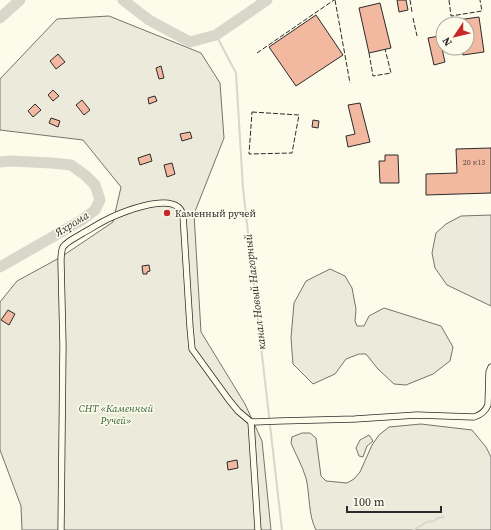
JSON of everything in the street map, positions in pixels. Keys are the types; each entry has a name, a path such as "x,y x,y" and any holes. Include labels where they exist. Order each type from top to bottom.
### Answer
{"street":[{"path":"61,530 63,345 62,249 64,245 92,228 109,218 128,210 155,203 171,204 178,207 182,211 192,349 229,400 238,411 251,422 355,419 417,415 474,417 480,415 488,405 489,372 491,367"},
{"path":"251,422 258,530"}],"green space":[{"name":"СНТ «Каменный Ручей»","path":"109,16 201,53 220,83 224,138 194,214 201,332 245,404 262,441 271,530 22,530 21,506 0,450 0,302 17,281 61,257 113,222 121,187 83,140 0,130 0,79 57,19"},
{"path":"491,215 491,306 447,285 435,268 432,253 436,233 446,224 461,216"},
{"path":"330,269 345,276 352,288 356,309 355,321 357,326 364,326 369,316 384,308 441,326 453,347 450,361 433,374 406,385 394,384 378,369 366,354 359,354 346,359 335,374 313,384 293,364 291,338 294,303 306,281"},
{"path":"421,424 472,430 486,447 491,457 491,530 316,530 310,511 306,478 291,443 292,437 302,433 310,433 316,438 321,476 326,481 347,483 354,479 360,472 372,445 379,435 389,427"}],"shaded area":[{"path":"369,435 373,441 367,446 363,457 359,456 356,448 360,440"}],"building":[{"path":"397,0 406,0 408,10 399,12"},
{"path":"380,3 391,48 369,53 359,8"},
{"path":"316,15 343,55 296,86 269,47"},
{"path":"479,17 484,52 475,53 475,18"},
{"path":"435,37 435,56 444,56 445,62 434,65 428,38"},
{"path":"58,54 65,62 56,69 50,61"},
{"path":"161,66 164,78 159,79 156,68"},
{"path":"53,90 59,96 53,101 48,95"},
{"path":"155,96 157,101 149,104 148,98"},
{"path":"82,100 90,110 84,115 76,105"},
{"path":"360,103 370,142 348,147 346,136 355,134 348,105"},
{"path":"35,104 41,110 33,117 28,111"},
{"path":"51,118 60,121 58,127 49,123"},
{"path":"313,120 319,121 318,128 312,127"},
{"path":"190,132 192,138 182,141 180,134"},
{"path":"491,148 491,193 426,195 426,174 457,173 456,149"},
{"path":"150,154 152,161 140,165 138,158"},
{"path":"385,155 398,155 399,183 380,183 379,161 385,161"},
{"path":"172,163 175,174 167,177 164,165"},
{"path":"149,265 150,271 147,272 147,274 143,274 142,266"},
{"path":"8,310 15,314 9,325 1,320"},
{"path":"237,460 238,468 228,470 227,462"}],"waterway":[{"name":"Яхрома","path":"0,18 20,0"},
{"name":"Яхрома","path":"123,0 149,20 190,42 216,35 267,0"},
{"name":"канал Новый Нагорный","path":"216,35 236,73 243,188 282,530"},
{"name":"Яхрома","path":"0,162 11,161 71,165 85,175 95,185 100,200 95,210 82,220 0,267"},
{"path":"413,530 427,522 444,517"}],"fence":[{"path":"257,53 334,0"},
{"path":"335,0 350,83"},
{"path":"410,0 412,12"},
{"path":"449,0 451,16 482,11 480,0"},
{"path":"413,18 417,36"},
{"path":"369,53 373,76 391,73 385,49"},
{"path":"252,112 299,115 292,153 249,154 252,112"}],"place":[{"name":"Каменный ручей","path":"167,213"}]}
